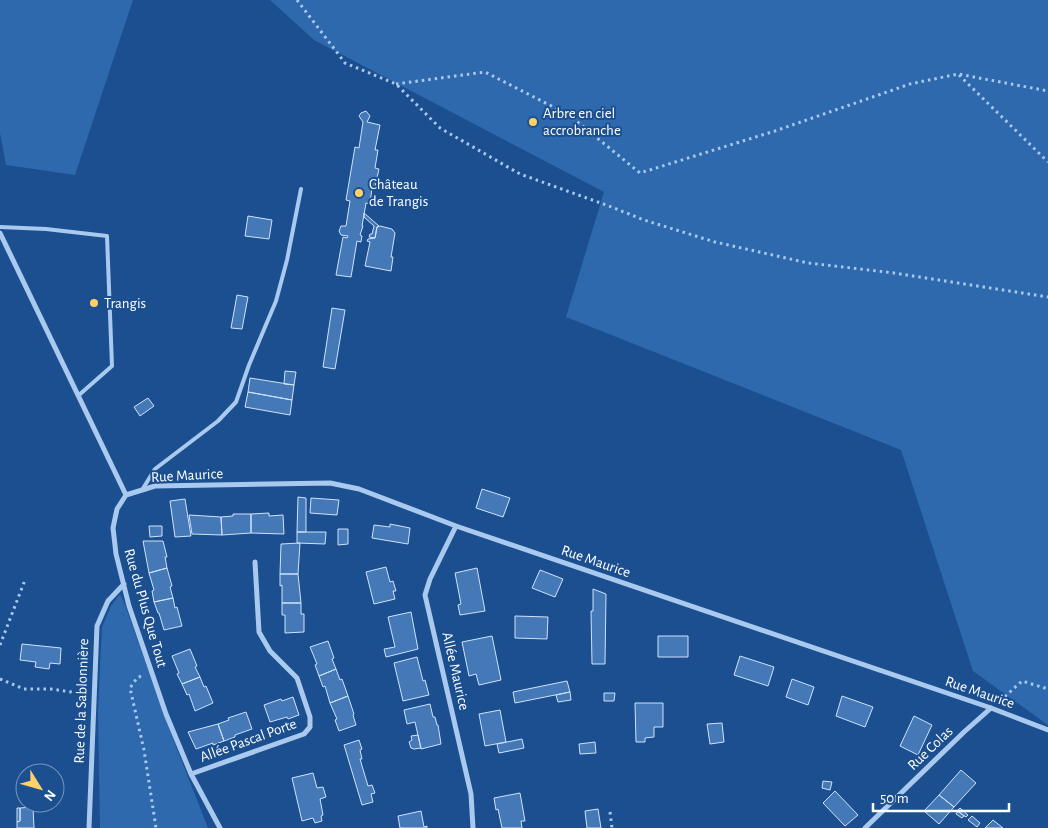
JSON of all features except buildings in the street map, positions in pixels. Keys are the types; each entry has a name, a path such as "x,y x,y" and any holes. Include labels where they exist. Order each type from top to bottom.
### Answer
{"street":[{"path":"0,233 126,495"},
{"name":"Rue Maurice","path":"126,495 155,486 330,483 359,489 456,526 992,708 1048,730"},
{"name":"Rue du Plus Que Tout","path":"126,495 117,509 113,528 116,554 130,606 166,714 191,774 220,828"},
{"name":"Allée Maurice","path":"456,526 430,579 425,595 471,794 473,828"},
{"name":"Allée Pascal Porte","path":"191,774 304,734 310,727 310,717 297,678 270,651 259,632 255,562"},
{"name":"Rue de la Sablonnière","path":"89,828 97,626 108,601 124,584"},
{"name":"Rue Colas","path":"865,828 957,739 992,708"}],"lane":[{"path":"142,490 154,469 218,421 236,402 249,364 276,300 287,260 301,189"},
{"path":"0,228 46,229 107,236 112,366 79,395"}],"path":[{"path":"297,0 345,63 396,84 440,128 520,174 644,220 715,242 808,263 894,273 1048,297"},
{"path":"396,84 485,72 569,115 640,173 775,131 910,84 958,74 1048,91"},
{"path":"958,74 1048,162"},
{"path":"0,645 25,580"},
{"path":"152,673 137,678 130,688 144,750 156,828"},
{"path":"0,679 24,688 51,689 93,695"},
{"path":"992,708 1022,681 1048,689"},
{"path":"610,812 612,828"}],"shaded area":[{"path":"0,0 133,0 75,175 6,165 0,133"},
{"path":"270,0 1048,0 1048,725 973,671 901,450 566,317 604,192 314,40"},
{"path":"120,594 208,828 100,828 98,711 102,627 111,606"}],"place":[{"name":"Arbre en ciel accrobranche","path":"533,122"},
{"name":"Château de Trangis","path":"359,193"},
{"name":"Trangis","path":"94,303"}]}
